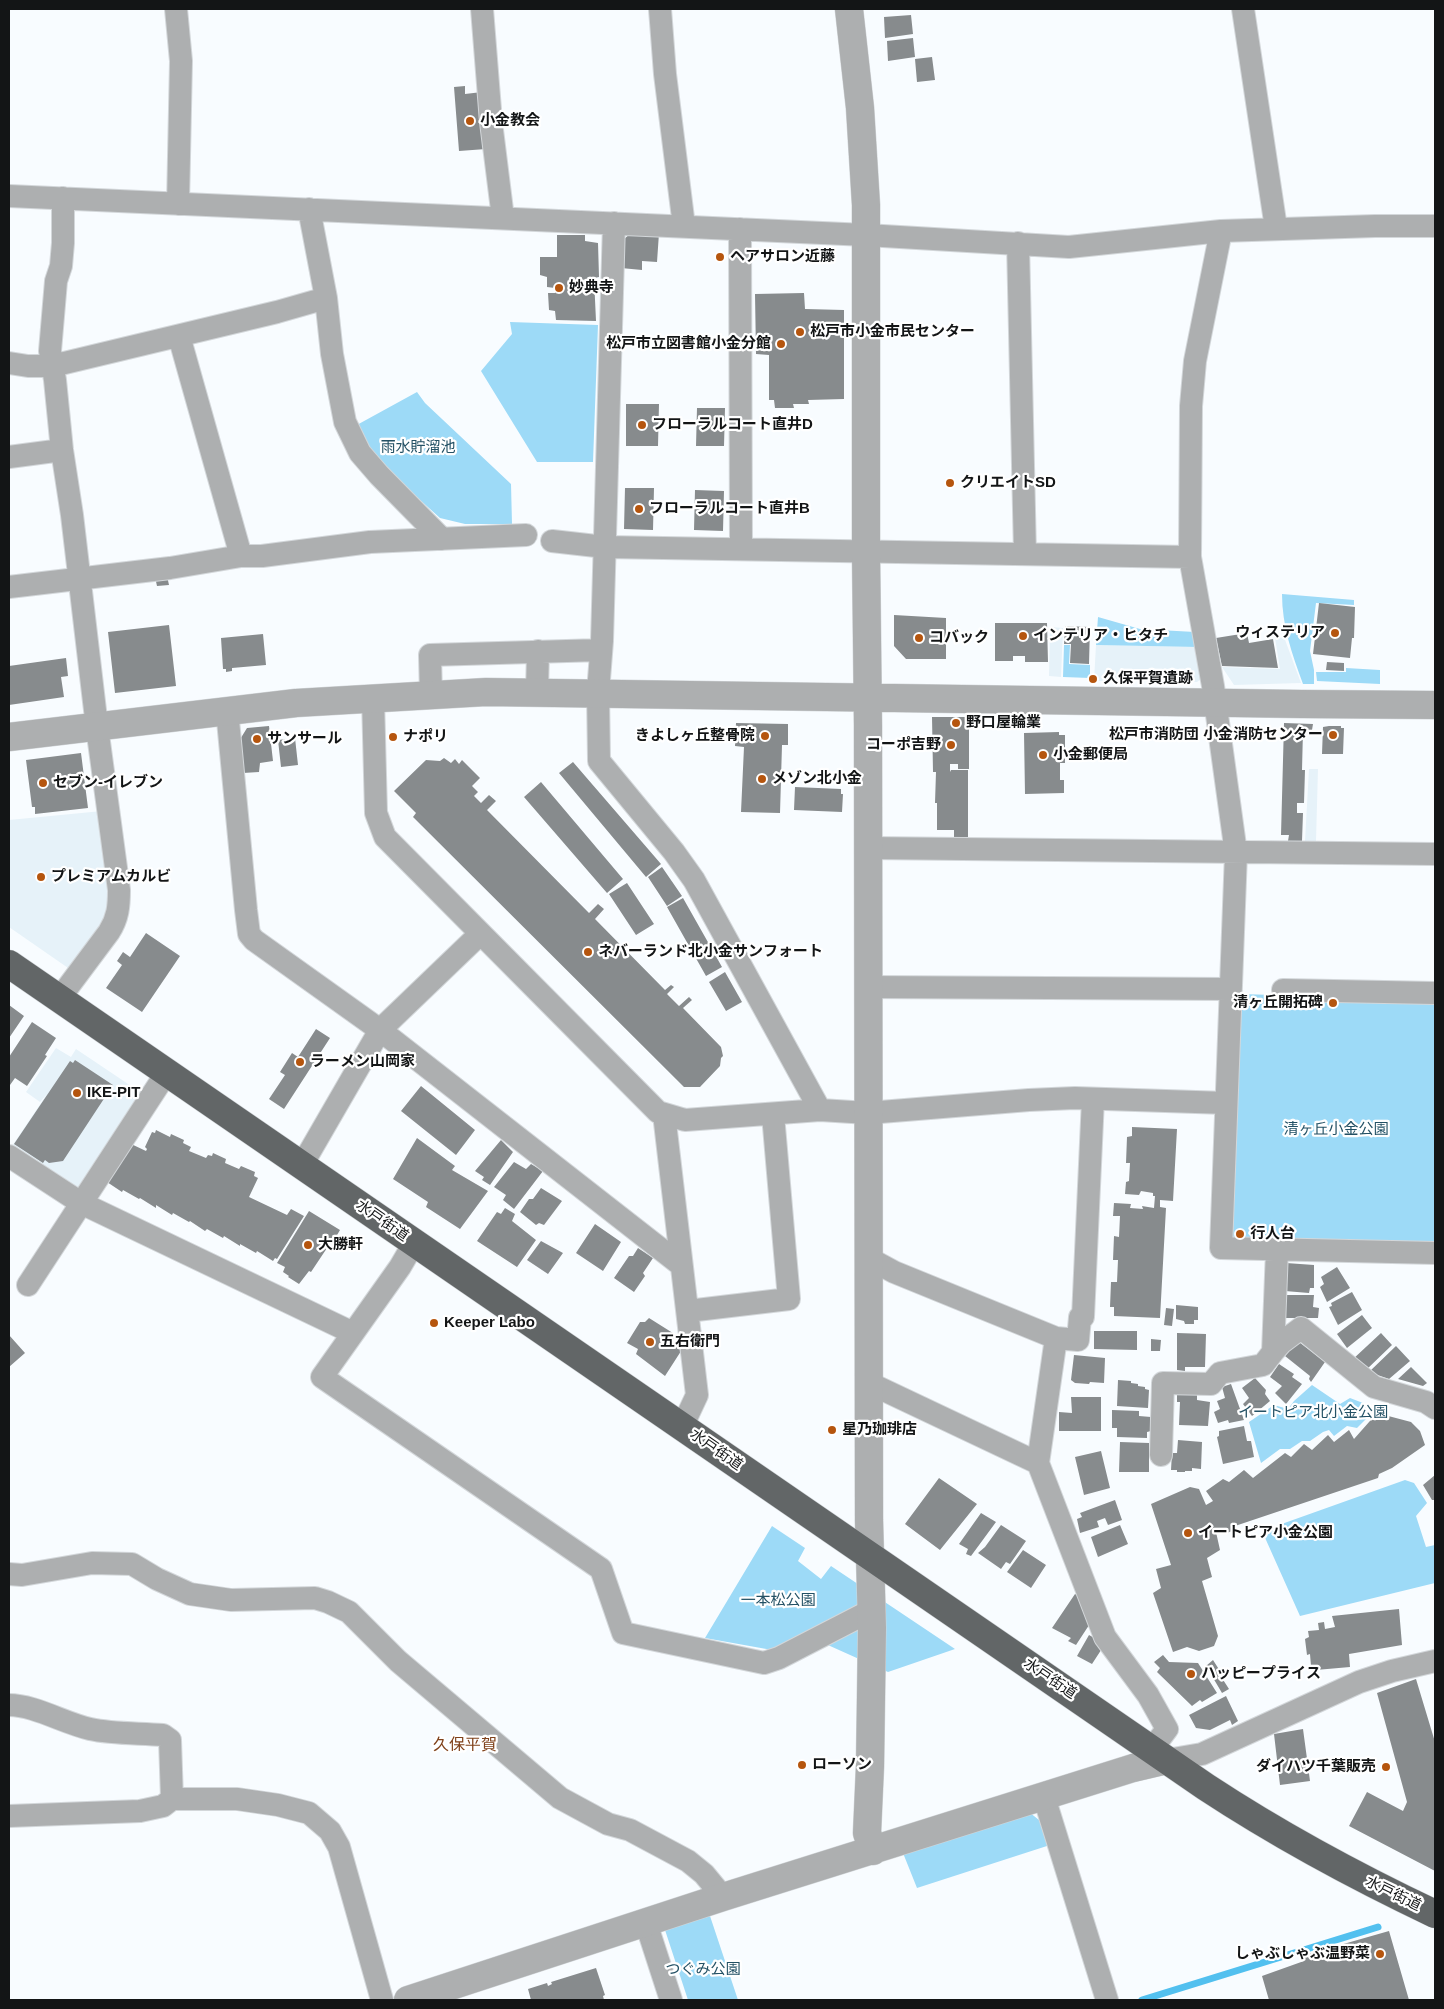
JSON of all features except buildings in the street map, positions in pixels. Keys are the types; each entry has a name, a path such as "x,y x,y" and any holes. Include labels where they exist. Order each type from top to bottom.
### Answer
{"highway":[{"name":"水戸街道","path":"9,964 870,1557 1236,1806 1366,1881 1435,1914"}],"street":[{"path":"176,9 181,61 178,204"},
{"path":"482,9 491,122 503,218"},
{"path":"660,9 665,74 684,226"},
{"path":"849,9 860,108 866,205 869,1383 872,1610 867,1833 873,1851"},
{"path":"1243,9 1276,228"},
{"path":"9,196 866,234 1069,247 1221,230 1435,226"},
{"path":"59,999 115,923 119,909 119,890 96,727 80,580 50,351 56,281 61,266 64,243 63,198"},
{"path":"309,209 326,298 332,354 345,422 360,453 442,539"},
{"path":"614,224 605,547 598,692 599,761 674,852 694,880 820,1110"},
{"path":"740,229 741,548"},
{"path":"1221,230 1195,361 1191,406 1190,557 1216,702 1236,853 1221,1248 1435,1253"},
{"path":"1018,243 1025,554"},
{"path":"9,363 28,366 52,366 326,298"},
{"path":"178,336 241,556"},
{"path":"9,457 62,450"},
{"path":"9,587 80,580 241,556 262,556 370,542 526,535"},
{"path":"552,541 605,547 1190,557"},
{"path":"431,695 430,655 601,650"},
{"path":"537,692 538,651"},
{"path":"9,737 296,702 486,692 598,692 868,698 1435,705"},
{"path":"373,698 376,813 385,837 658,1112 685,1120 774,1115 820,1110 868,1113 1029,1100 1093,1099 1226,1103"},
{"path":"227,710 249,934 254,940 380,1030 681,1265"},
{"path":"868,848 1435,854"},
{"path":"302,1166 380,1030 480,934"},
{"path":"868,987 1230,989"},
{"path":"1282,990 1435,992"},
{"path":"28,1285 167,1072"},
{"path":"870,1259 912,1279 1056,1338 1078,1340 1080,1317 1083,1317 1093,1099"},
{"path":"664,1114 697,1395 682,1427"},
{"path":"688,1311 789,1299 774,1115"},
{"path":"9,1156 81,1203 353,1333"},
{"path":"414,1243 400,1268 322,1377 601,1569 623,1633 764,1663"},
{"path":"1273,1352 1277,1250"},
{"path":"1161,1455 1163,1383 1211,1384 1220,1372 1263,1365 1281,1343 1301,1328 1374,1387 1426,1402 1435,1408"},
{"path":"1056,1338 1038,1463 1104,1636 1148,1695 1167,1729 1159,1754"},
{"path":"869,1383 1038,1463"},
{"path":"9,1574 22,1574 92,1563 132,1564 157,1579 190,1594 231,1600 316,1598 328,1602 349,1612 398,1660 560,1798 608,1824 630,1830 688,1861 704,1874 723,1897"},
{"path":"742,1676 764,1663 778,1658 872,1610"},
{"path":"408,2000 723,1897 1133,1768 1159,1754 1202,1754 1359,1682 1392,1670 1435,1661"},
{"path":"9,1705 20,1705 55,1719 91,1729 163,1735 170,1740 172,1799"},
{"path":"1044,1797 1107,2000"},
{"path":"9,1816 140,1811 163,1806 172,1799 237,1799 278,1805 309,1813 330,1831 339,1848 382,2000"},
{"path":"646,1923 671,2000"}],"shaded area":[{"path":"1050,627 1063,628 1061,677 1049,676"},
{"path":"1284,637 1301,683 1234,685 1222,667 1280,669 1275,638"},
{"path":"1096,645 1198,647 1205,676 1197,682 1094,681"},
{"path":"1309,769 1318,769 1316,841 1305,841"},
{"path":"102,811 112,893 106,925 71,970 9,927 9,820"},
{"path":"56,1048 71,1057 76,1049 143,1094 83,1185 71,1191 10,1149 47,1094 40,1102 26,1092"}],"green space":[{"path":"510,322 598,325 593,462 537,462 481,371 512,334"},
{"name":"雨水貯溜池","path":"417,392 425,403 511,484 512,524 465,524 440,518 379,463 355,426"},
{"path":"1282,594 1354,600 1354,605 1316,603 1310,651 1314,670 1314,684 1303,684 1299,673 1286,629"},
{"path":"1098,617 1140,629 1195,632 1198,647 1096,645"},
{"path":"1064,645 1070,645 1069,664 1090,665 1090,678 1063,677"},
{"path":"1346,668 1380,670 1380,684 1317,681 1316,672 1346,672"},
{"name":"清ヶ丘小金公園","path":"1241,994 1435,1000 1435,1246 1230,1244"},
{"name":"イートピア北小金公園","path":"1312,1385 1340,1404 1350,1398 1375,1410 1357,1428 1347,1426 1334,1436 1329,1430 1323,1432 1310,1441 1302,1441 1290,1449 1280,1449 1261,1463 1249,1422 1274,1405 1288,1409"},
{"path":"1405,1480 1414,1483 1427,1503 1416,1516 1426,1547 1435,1545 1435,1583 1300,1616 1262,1531"},
{"name":"一本松公園","path":"772,1526 805,1548 798,1561 821,1579 831,1566 955,1649 888,1672 810,1637 772,1650 705,1638"},
{"path":"1029,1812 1044,1824 1050,1845 917,1888 903,1853"},
{"name":"つぐみ公園","path":"710,1916 738,2000 688,2000 665,1930"}],"waterway":[{"path":"1142,2000 1378,1927"}],"place":[{"name":"小金教会","path":"470,121"},
{"name":"ヘアサロン近藤","path":"720,257"},
{"name":"妙典寺","path":"559,288"},
{"name":"松戸市小金市民センター","path":"800,332"},
{"name":"松戸市立図書館小金分館","path":"781,344"},
{"name":"フローラルコート直井D","path":"642,425"},
{"name":"クリエイトSD","path":"950,483"},
{"name":"フローラルコート直井B","path":"639,509"},
{"name":"ウィステリア","path":"1335,633"},
{"name":"インテリア・ヒタチ","path":"1023,636"},
{"name":"コバック","path":"919,638"},
{"name":"久保平賀遺跡","path":"1093,679"},
{"name":"野口屋輪業","path":"956,723"},
{"name":"松戸市消防団 小金消防センター","path":"1333,735"},
{"name":"きよしヶ丘整骨院","path":"765,736"},
{"name":"ナポリ","path":"393,737"},
{"name":"サンサール","path":"257,739"},
{"name":"コーポ吉野","path":"951,745"},
{"name":"小金郵便局","path":"1043,755"},
{"name":"メゾン北小金","path":"762,779"},
{"name":"セブン-イレブン","path":"43,783"},
{"name":"プレミアムカルビ","path":"41,877"},
{"name":"ネバーランド北小金サンフォート","path":"588,952"},
{"name":"清ヶ丘開拓碑","path":"1333,1003"},
{"name":"ラーメン山岡家","path":"300,1062"},
{"name":"IKE-PIT","path":"77,1093"},
{"name":"行人台","path":"1240,1234"},
{"name":"大勝軒","path":"308,1245"},
{"name":"Keeper Labo","path":"434,1323"},
{"name":"五右衛門","path":"650,1342"},
{"name":"星乃珈琲店","path":"832,1430"},
{"name":"イートピア小金公園","path":"1188,1533"},
{"name":"ハッピープライス","path":"1191,1674"},
{"name":"ローソン","path":"802,1765"},
{"name":"ダイハツ千葉販売","path":"1386,1767"},
{"name":"しゃぶしゃぶ温野菜","path":"1380,1954"}],"district":[{"name":"久保平賀","path":"465,1746"}]}
